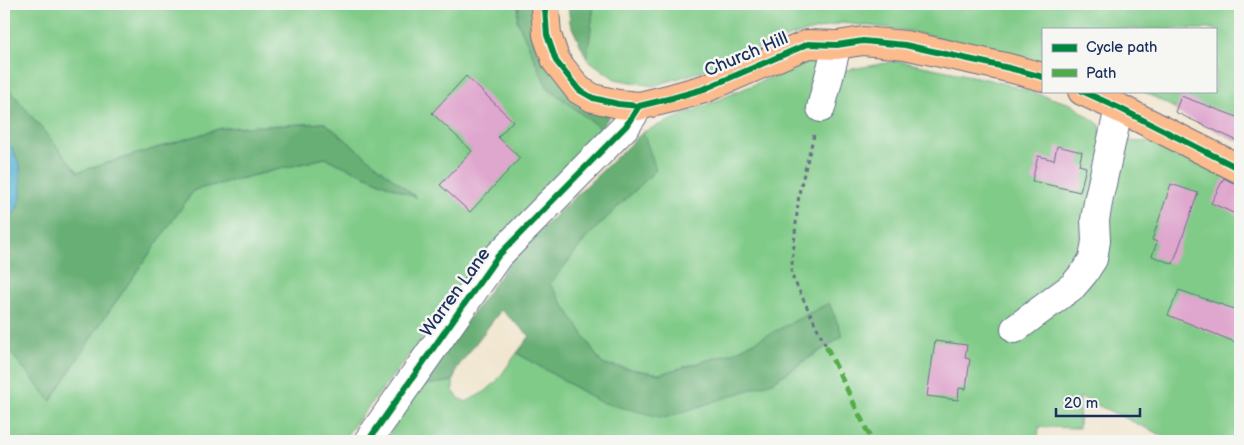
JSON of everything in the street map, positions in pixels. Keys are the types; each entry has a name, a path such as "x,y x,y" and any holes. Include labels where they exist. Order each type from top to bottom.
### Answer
{"main road":[{"path":"546,4 547,35 556,61 580,90 593,98 618,104 639,106"},
{"name":"Church Hill","path":"639,106 704,89 808,44 837,45 864,41 904,45 1009,68 1042,78"},
{"path":"1084,92 1240,169"}],"street":[{"path":"821,108 837,45"},
{"name":"Warren Lane","path":"368,441 498,256 626,126 639,106"},
{"path":"1015,329 1073,286 1093,259 1096,241 1095,220 1119,108"}],"path":[{"path":"821,108 799,193 791,274 826,346"}],"green space":[{"path":"4,4 519,4 517,20 547,87 601,129 487,255 342,441 4,441 4,345 51,401 96,330 194,190 325,158 415,197 325,123 222,128 78,172 4,83"},
{"path":"519,4 538,4 551,63 613,110 601,129 547,87 517,20"},
{"path":"568,4 594,4 587,59 570,23"},
{"path":"594,4 1240,4 1240,142 1145,92 1216,92 1216,28 1042,28 1042,66 933,36 889,28 842,23 791,36 699,72 653,86 615,79 587,59"},
{"path":"809,61 846,70 898,61 991,80 1071,104 1100,125 1102,140 1151,142 1240,182 1240,441 1174,441 1080,397 1079,428 1039,427 1038,441 385,441 420,386 453,381 453,391 466,402 486,391 496,382 517,353 600,402 773,382 843,336 829,304 733,353 660,374 602,364 550,284 588,236 656,170 643,132"},
{"path":"4,83 78,172 222,128 325,123 417,198 325,158 194,190 96,330 51,401 4,345 4,227 12,218 12,148 4,136"},
{"path":"643,132 656,170 588,236 550,284 602,364 660,374 733,353 829,303 843,336 773,382 664,418 600,402 517,353 530,336 501,310 457,368 453,381 420,386 518,251"}],"water":[{"path":"4,136 20,166 21,198 12,218 4,227"}],"building":[{"path":"466,76 513,121 498,137 520,158 470,212 440,185 472,151 432,113"},
{"path":"1181,96 1240,118 1240,142 1175,112"},
{"path":"1057,146 1082,152 1079,165 1086,167 1080,192 1032,181 1038,156 1054,160"},
{"path":"1224,178 1240,185 1240,216 1211,203"},
{"path":"1171,184 1198,193 1173,264 1152,256 1157,242 1152,240"},
{"path":"1179,290 1240,311 1240,344 1168,315"},
{"path":"935,341 967,345 965,358 970,359 966,389 959,388 958,400 927,396"}],"marked path":[{"path":"826,346 872,441"}],"cycle path":[{"path":"546,4 547,35 556,61 579,90 593,98 618,104 639,106 704,89 808,44 837,45 863,41 905,45 1042,77"},
{"path":"1084,92 1240,169"},
{"path":"368,441 498,256 626,126 639,106"}]}
